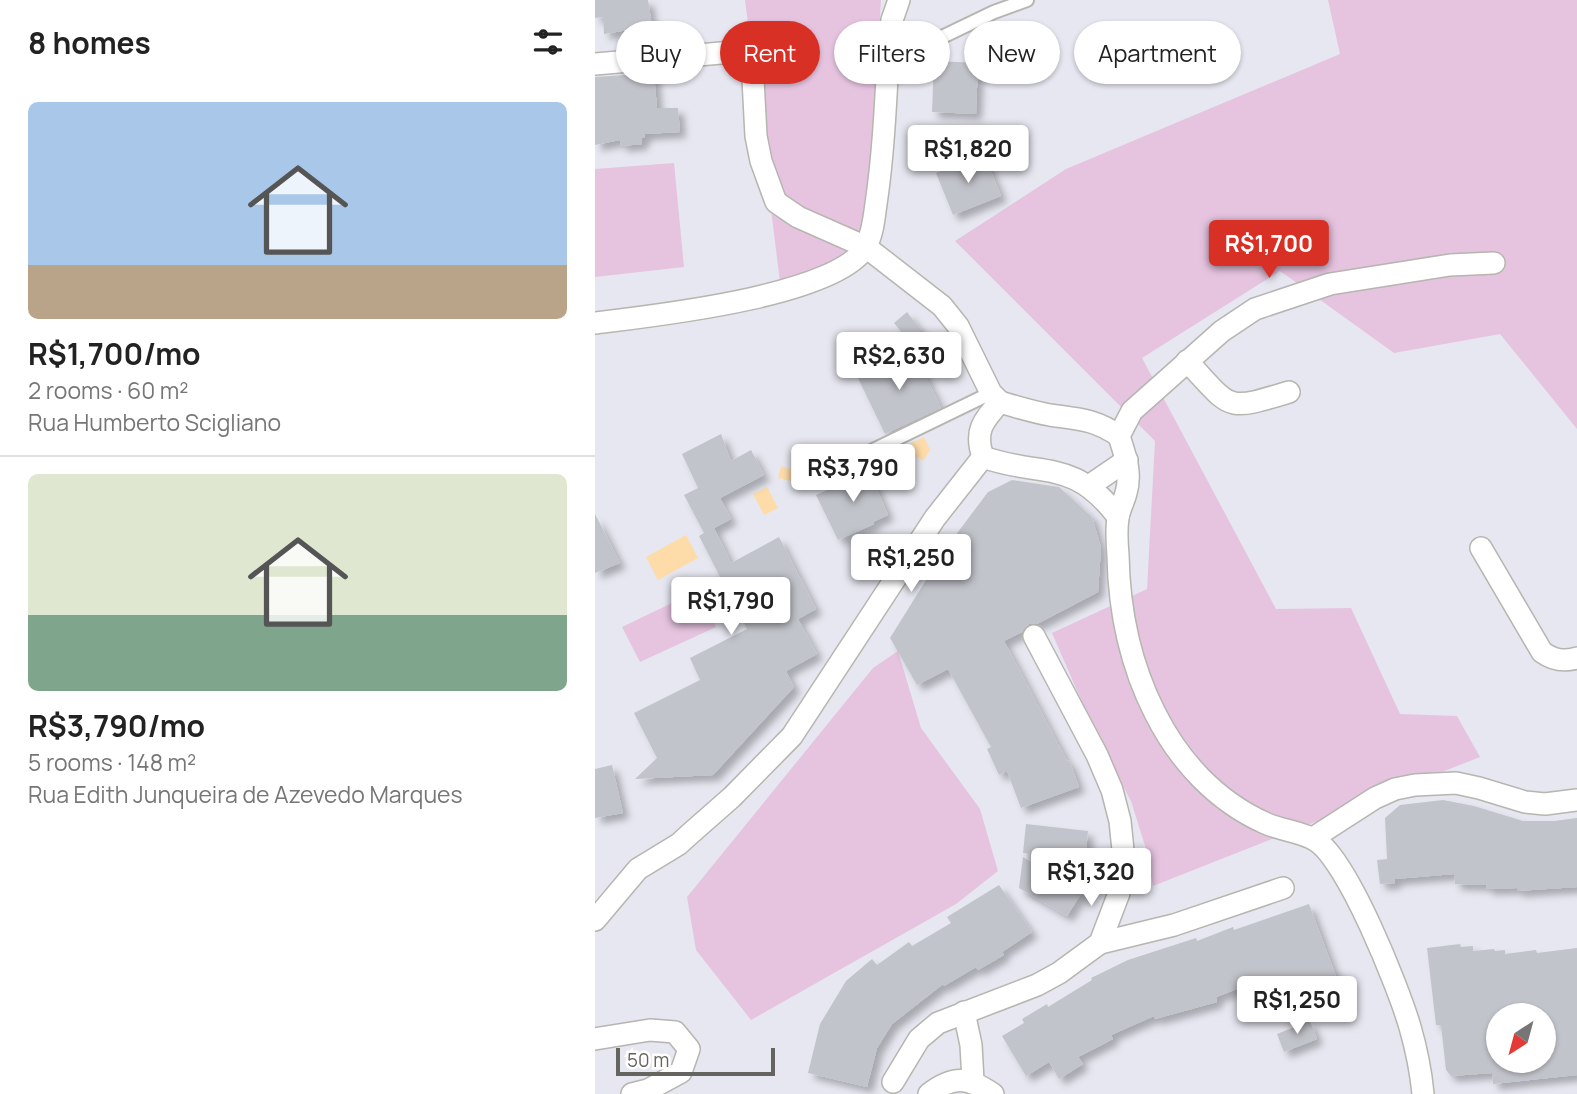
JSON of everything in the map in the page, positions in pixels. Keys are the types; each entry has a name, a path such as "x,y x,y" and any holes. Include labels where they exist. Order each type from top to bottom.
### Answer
{"street":[{"path":"892,21 899,0"},
{"path":"595,64 744,51 747,53 752,60 756,135 761,161 776,202 798,217 866,247 931,296 951,316 996,398 1047,415 1088,420 1119,436 1129,476 1118,517 1119,594 1131,653 1146,696 1164,730 1187,763 1217,794 1245,814 1313,838 1337,863 1360,904 1393,979 1409,1026 1423,1094"},
{"path":"595,323 710,306 773,292 832,274 852,262 866,247 872,229 880,180 887,84"},
{"path":"1119,436 1132,411 1187,361 1243,316 1269,303 1330,284 1450,265 1494,263"},
{"path":"1187,361 1225,401 1235,405 1249,405 1289,392"},
{"path":"983,457 978,442 983,423 996,398"},
{"path":"983,457 1081,480 1106,502 1118,517"},
{"path":"595,920 638,869 691,834 792,736 935,518 983,457"},
{"path":"1089,486 1126,460"},
{"path":"1481,548 1542,652 1553,660 1577,658"},
{"path":"1034,636 1097,754 1112,790 1120,821 1124,860 1119,893 1100,943"},
{"path":"1313,838 1375,798 1395,789 1415,785 1456,783 1535,803 1577,800"},
{"path":"893,1082 919,1039 938,1023 1037,985 1059,973 1100,943 1186,921 1283,888"},
{"path":"964,1012 971,1045 972,1081"},
{"path":"595,1039 650,1030 675,1032 689,1049 681,1072 648,1090 632,1094"},
{"path":"929,1094 942,1084 956,1080 972,1081 993,1094"}],"lane":[{"path":"950,33 1027,0"},
{"path":"863,455 996,398"}],"shaded area":[{"path":"745,0 881,0 880,21 834,21 834,84 876,84 866,247 781,290 755,84 820,84 820,21 748,21"},
{"path":"1328,0 1577,0 1577,429 1500,334 1394,353 1280,271 1142,358 1276,609 1351,608 1400,714 1457,716 1480,757 1153,886 1146,849 1131,801 1098,739 1052,633 1147,589 1155,441 955,241 1066,169 1340,54"},
{"path":"674,163 684,267 595,277 595,169"},
{"path":"924,437 930,450 923,461 918,457 906,463 899,449"},
{"path":"803,462 808,473 790,481 778,478 781,466 789,469"},
{"path":"767,487 778,508 764,515 753,494"},
{"path":"686,535 698,558 658,580 646,557"},
{"path":"699,590 716,627 640,662 622,627"},
{"path":"898,651 921,728 980,809 998,871 956,904 751,1020 696,950 687,897 873,668"}],"building":[{"path":"595,0 648,0 651,21 616,21 616,32 604,34 603,17 595,18"},
{"path":"950,62 964,62 964,84 977,84 976,114 932,112 933,84 950,84"},
{"path":"616,76 616,84 655,84 657,108 678,108 680,132 645,134 642,144 621,146 620,140 595,145 595,77"},
{"path":"984,155 1001,196 953,215 936,173"},
{"path":"907,312 921,330 908,340 894,323"},
{"path":"913,350 941,408 885,434 857,376"},
{"path":"721,434 731,461 751,450 764,475 720,498 731,519 714,528 731,563 779,537 816,609 798,619 817,654 786,671 794,687 713,775 635,779 657,758 634,713 700,680 690,658 747,629 699,536 704,533 684,495 698,488 682,454"},
{"path":"868,468 888,515 838,540 816,495 834,487 832,484 850,476 851,478"},
{"path":"1012,480 1059,487 1092,517 1101,548 1098,592 1037,624 1029,624 1022,632 1004,641 1067,761 1069,760 1079,787 1021,808 1007,771 999,775 987,749 991,747 948,669 917,685 890,638 946,548 988,492"},
{"path":"595,514 620,563 595,573"},
{"path":"612,765 623,813 595,818 595,769"},
{"path":"1443,800 1523,821 1577,818 1577,887 1517,891 1517,888 1487,889 1486,885 1455,884 1454,874 1395,879 1395,883 1380,884 1377,860 1387,859 1385,818 1400,805"},
{"path":"1026,824 1088,831 1085,860 1023,853"},
{"path":"1023,857 1082,892 1067,916 1019,888"},
{"path":"999,885 1032,932 1002,952 1004,955 978,970 976,967 944,986 943,984 892,1024 877,1048 867,1087 808,1073 820,1024 846,981 872,959 877,965 909,942 912,946 951,923 947,917"},
{"path":"1309,904 1337,979 1320,985 1317,978 1302,985 1301,981 1268,994 1263,979 1216,997 1217,1002 1155,1019 1154,1016 1111,1035 1113,1039 1078,1057 1083,1064 1059,1079 1049,1062 1026,1076 1002,1036 1024,1023 1022,1019 1047,1004 1048,1007 1092,980 1091,978 1128,960 1196,938 1197,941 1233,927 1234,930"},
{"path":"1460,944 1461,947 1473,946 1473,951 1505,950 1505,954 1577,948 1577,1075 1493,1084 1492,1073 1451,1076 1446,1070 1441,1025 1436,1025 1427,948"},
{"path":"1310,1021 1317,1039 1284,1052 1277,1034"}]}
